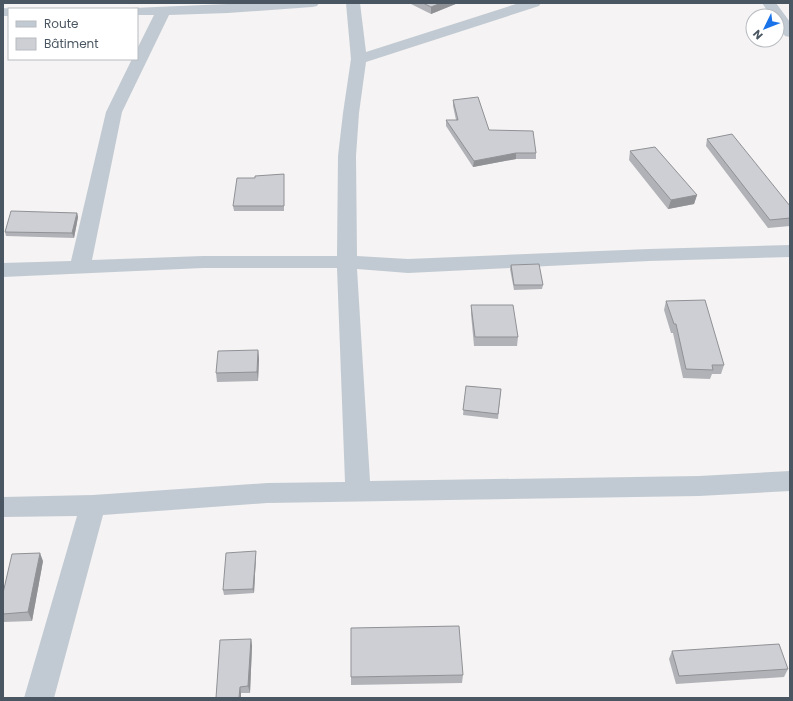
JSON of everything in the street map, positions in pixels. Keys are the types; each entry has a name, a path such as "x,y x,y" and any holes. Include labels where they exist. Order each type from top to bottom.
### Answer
{"street":[{"path":"138,11 228,9 312,3"},
{"path":"353,3 359,59 351,113 347,156 347,262 358,492"},
{"path":"359,59 534,3"},
{"path":"769,3 790,32"},
{"path":"80,267 114,112 163,11"},
{"path":"3,270 203,262 347,262 408,266 649,255 790,251"},
{"path":"3,507 93,505 267,493 691,486 790,481"},
{"path":"39,698 93,505"}],"building":[{"path":"423,3 441,3 431,7"},
{"path":"478,97 489,130 533,131 536,153 516,153 474,161 446,120 458,120 453,100"},
{"path":"732,134 790,206 790,218 770,220 707,139"},
{"path":"655,147 697,195 671,200 630,151"},
{"path":"284,174 284,206 233,206 237,178 255,178 255,176"},
{"path":"11,211 77,213 72,233 5,232"},
{"path":"539,264 543,285 514,285 511,265"},
{"path":"705,300 724,365 712,365 713,370 686,369 676,324 674,324 666,301"},
{"path":"471,305 513,305 518,337 475,337"},
{"path":"258,350 257,372 216,373 218,351"},
{"path":"466,386 501,389 498,414 463,410"},
{"path":"256,551 253,589 223,590 226,553"},
{"path":"40,553 28,612 3,614 3,593 12,554"},
{"path":"459,626 463,675 351,677 351,628"},
{"path":"251,639 248,686 240,687 239,698 216,698 220,640"},
{"path":"779,644 788,669 679,676 672,651"}]}
